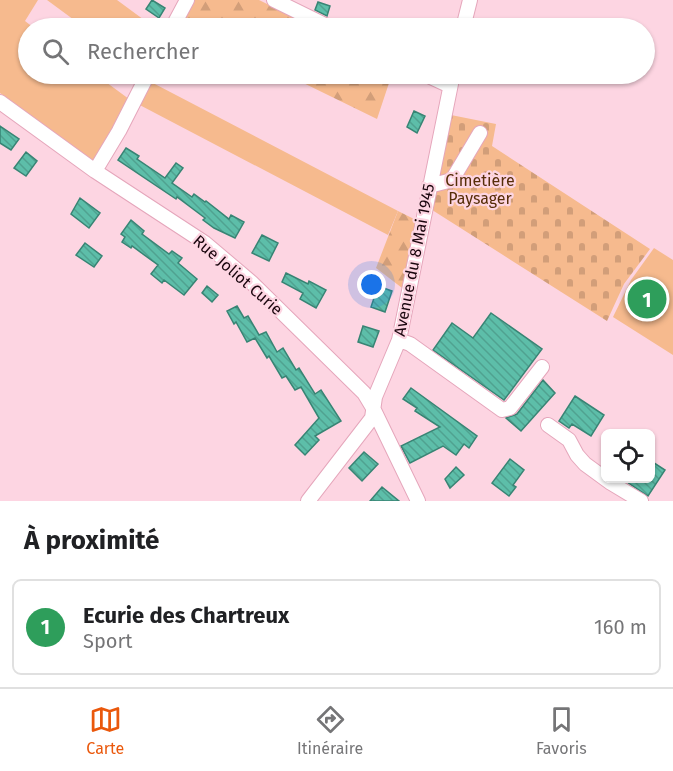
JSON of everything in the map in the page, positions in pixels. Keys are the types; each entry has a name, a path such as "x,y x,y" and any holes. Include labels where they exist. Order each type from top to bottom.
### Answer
{"street":[{"path":"177,18 187,0"},
{"path":"274,0 311,18"},
{"path":"466,18 470,0"},
{"path":"94,171 143,84"},
{"name":"Avenue du 8 Mai 1945","path":"308,501 372,418 375,397 399,340 450,84"},
{"name":"Rue Joliot Curie","path":"0,102 94,171 213,250 250,282 364,393 418,501"},
{"path":"429,186 452,180 480,133"},
{"path":"399,340 410,344 502,410 510,408 542,367"},
{"path":"548,425 569,440 585,464 641,501"}],"green space":[{"path":"0,0 38,0 27,18 18,18 18,84 109,84 133,102 149,84 155,84 398,211 388,235 134,102 95,162 0,93"},
{"path":"47,0 117,0 141,18 71,18"},
{"path":"190,0 259,0 296,18 183,18"},
{"path":"305,84 389,84 377,119"},
{"name":"Cimetière Paysager","path":"451,115 496,124 492,146 650,249 624,284 607,321 429,208"},
{"path":"398,211 420,222 406,291 376,268"},
{"path":"654,248 673,260 673,355 613,317 631,280"}],"building":[{"path":"152,0 165,8 159,18 146,9"},
{"path":"318,2 330,6 327,16 315,10"},
{"path":"414,111 425,116 417,133 407,127"},
{"path":"0,126 19,139 11,150 0,143"},
{"path":"126,148 139,156 137,159 165,178 176,163 183,168 172,183 192,197 194,194 206,201 229,219 231,215 244,222 235,238 214,228 203,220 205,218 177,197 176,199 118,160"},
{"path":"26,152 37,161 26,176 14,168"},
{"path":"80,198 100,213 89,228 71,214"},
{"path":"131,220 144,231 142,234 169,254 172,251 182,258 178,263 197,279 184,295 164,280 162,283 151,274 158,265 132,246 131,248 122,242 125,237 121,234"},
{"path":"262,235 278,243 269,261 252,253"},
{"path":"85,243 102,256 94,267 76,255"},
{"path":"286,273 326,290 316,308 300,299 303,293 282,282"},
{"path":"207,286 218,295 212,302 202,293"},
{"path":"378,286 392,291 385,312 371,307"},
{"path":"237,306 244,318 248,316 259,335 266,332 277,352 283,348 296,370 299,368 315,394 321,390 341,421 315,436 319,440 305,455 295,445 319,418 301,387 295,390 286,376 282,378 255,338 247,342 227,311"},
{"path":"491,313 542,349 504,400 433,350 452,323 473,338"},
{"path":"363,326 379,331 373,347 358,342"},
{"path":"543,380 555,393 521,431 506,418 517,414"},
{"path":"411,388 477,436 469,448 464,444 456,455 443,446 410,463 401,446 440,427 415,411 417,408 403,399"},
{"path":"575,396 604,415 591,436 572,424 569,428 559,421"},
{"path":"364,452 378,464 362,481 349,468"},
{"path":"510,459 524,470 513,485 516,487 509,496 492,483"},
{"path":"655,464 665,470 648,496 628,483 655,483"},
{"path":"456,467 464,475 450,488 445,479"},
{"path":"382,487 399,501 370,501"}],"place":[{"name":"Ecurie des Chartreux","path":"647,299"}]}
